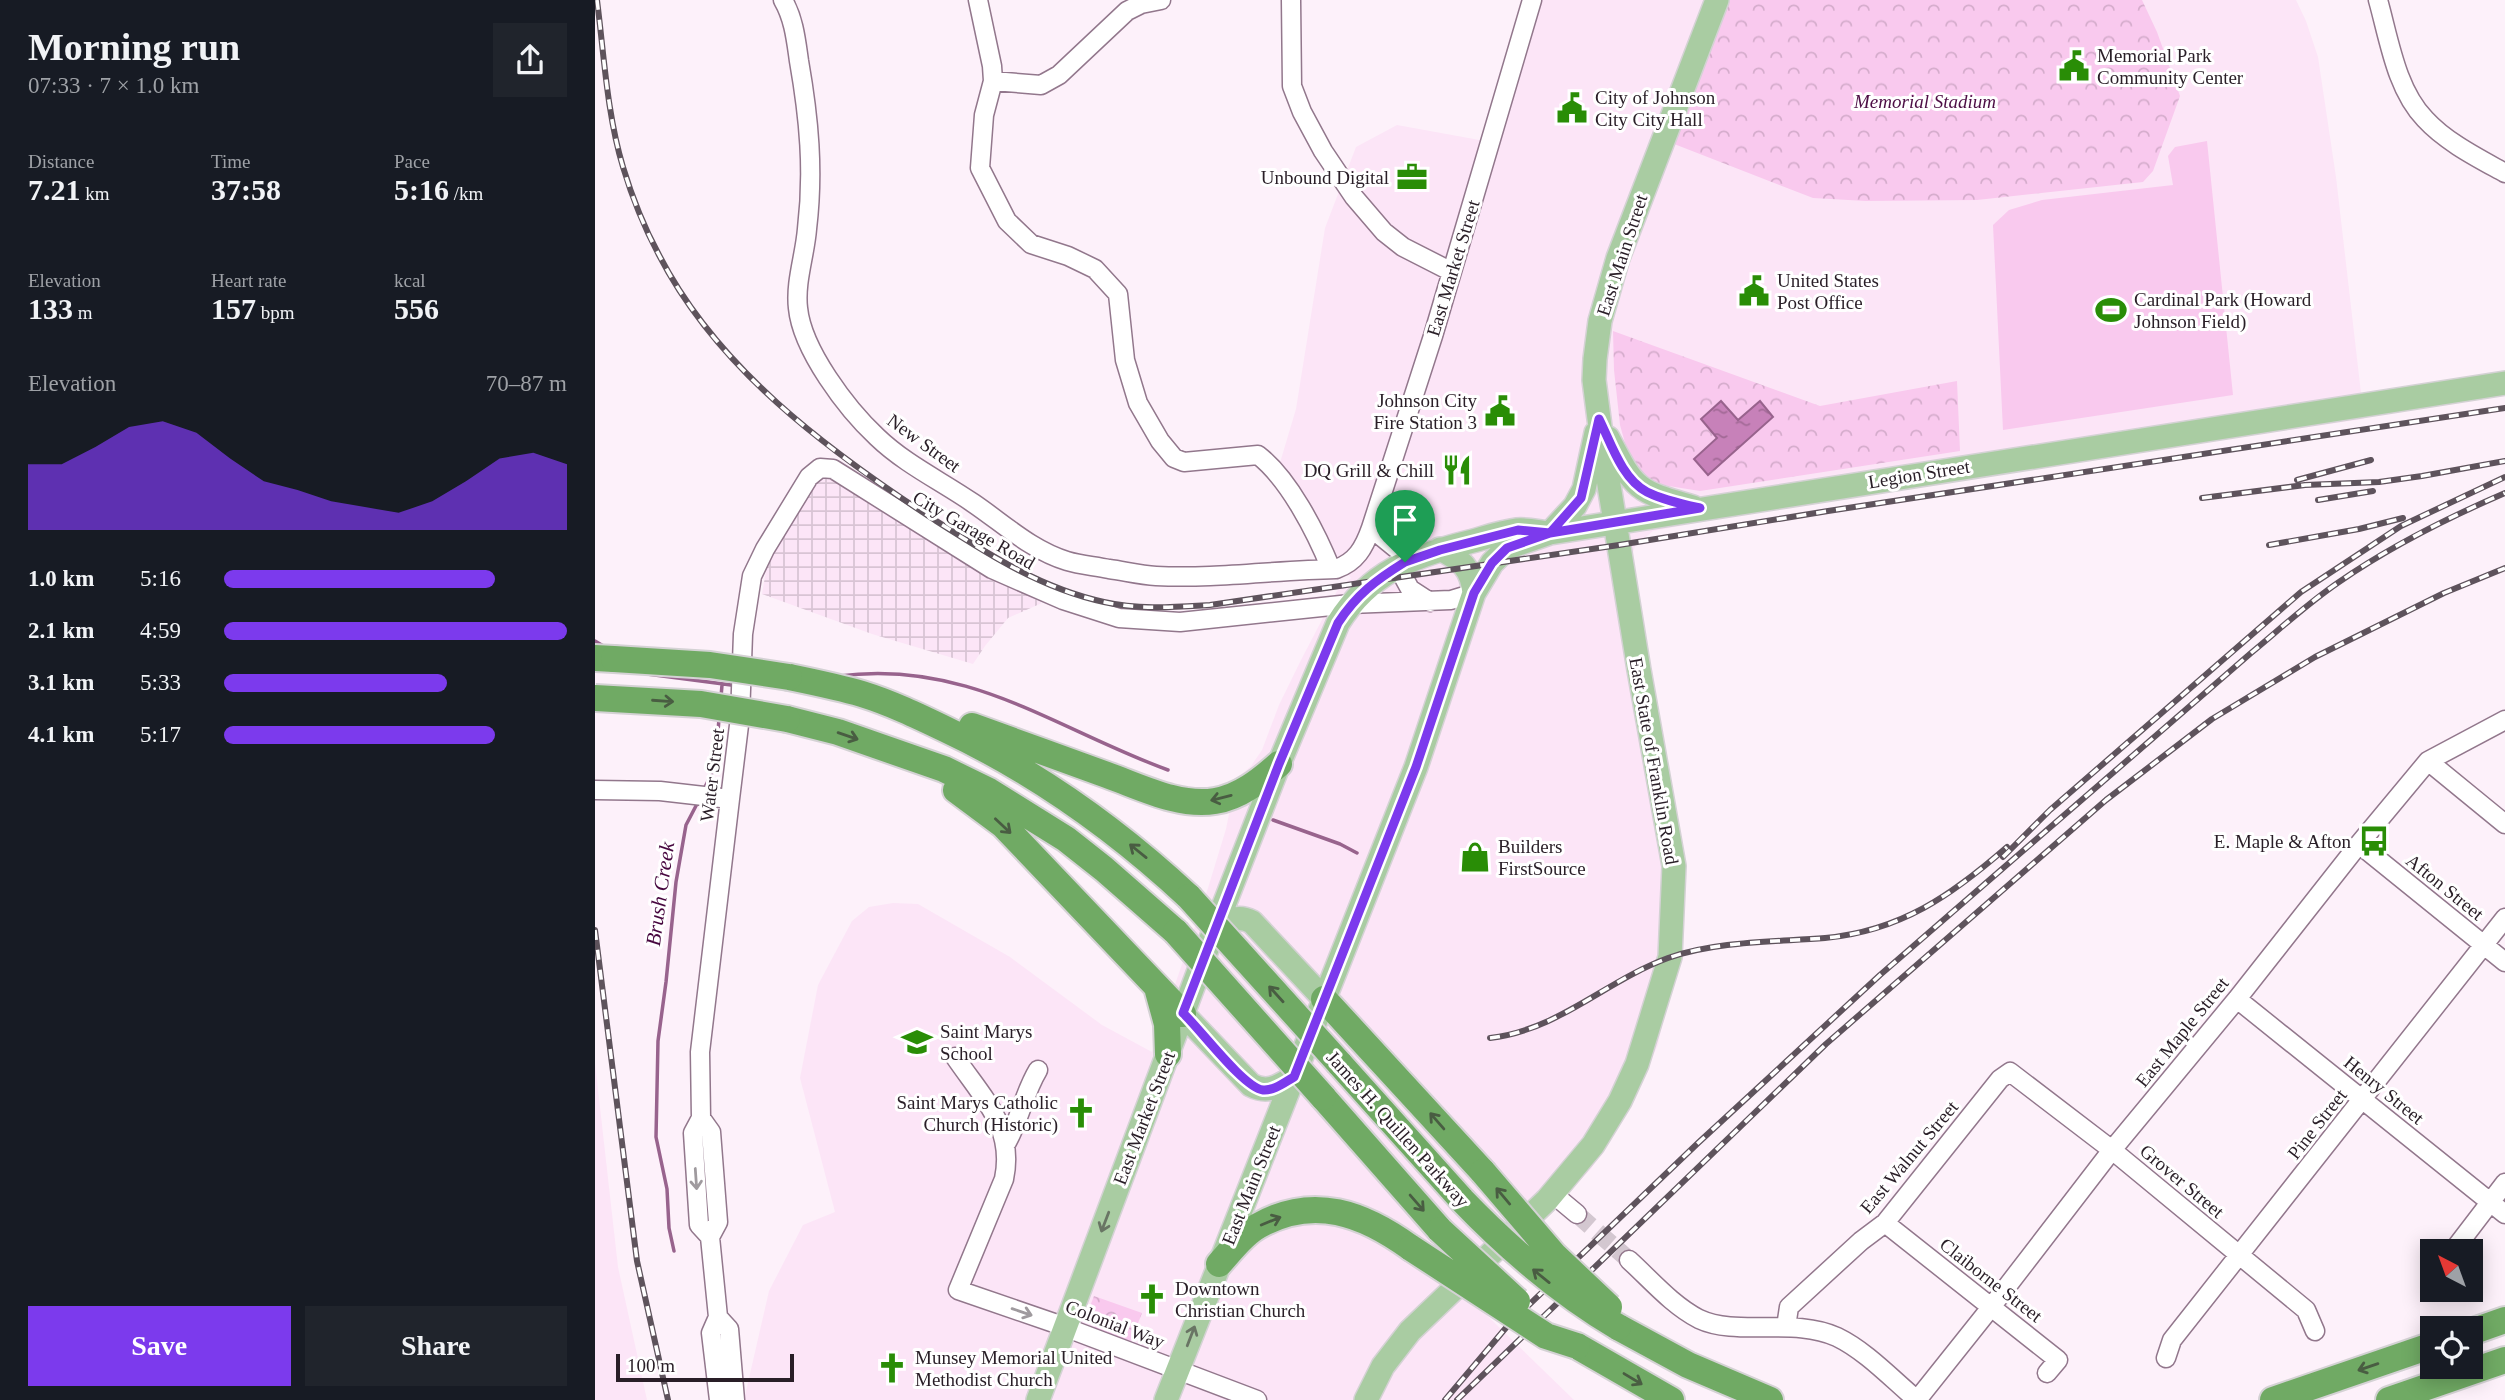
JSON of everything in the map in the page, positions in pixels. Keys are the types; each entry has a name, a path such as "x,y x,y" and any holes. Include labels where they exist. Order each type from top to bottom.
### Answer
{"highway":[{"name":"James H. Quillen Parkway","path":"595,658 710,665 789,677 860,694 898,707 981,746 1054,789 1107,825 1189,897 1503,1243 1581,1306 1618,1321"},
{"name":"James H. Quillen Parkway","path":"595,698 701,704 787,719 838,732 944,769 1026,813 1104,869 1176,932 1440,1230 1510,1295 1586,1352 1671,1400"},
{"path":"898,707 928,711 1161,794 1188,801 1218,800 1236,794 1250,787 1279,764"},
{"path":"908,758 963,794 1003,825 1183,1013"},
{"path":"1153,983 1164,1009 1168,1054"},
{"path":"1324,999 1483,1172 1554,1255 1618,1321 1660,1351 1730,1385 1770,1400"},
{"path":"1219,1264 1257,1226 1285,1215 1317,1210 1336,1211 1370,1222 1546,1336 1586,1352"},
{"path":"2483,1328 2505,1320"},
{"path":"2273,1400 2420,1349"},
{"path":"2389,1400 2505,1360"}],"main road":[{"name":"East Main Street","path":"1615,522 1594,380 1600,321 1614,270 1717,0"},
{"name":"Legion Street","path":"1350,604 1373,582 1405,562 1518,530 1550,533 2505,383"},
{"path":"1599,419 1627,474 1636,484 1659,497 1700,508"},
{"path":"1550,533 1581,498 1599,419"},
{"name":"East State of Franklin Road","path":"1366,1400 1383,1366 1410,1331 1553,1194 1593,1145 1637,1064 1672,944 1674,866 1615,522"},
{"name":"East Main Street","path":"1166,1400 1416,767 1474,593 1492,563 1507,548 1550,533"},
{"path":"1440,550 1456,556 1466,567 1472,578 1474,593"},
{"name":"East Market Street","path":"1038,1400 1279,764 1338,623 1350,604"},
{"path":"1215,928 1234,919 1241,918 1252,922 1324,999"},
{"path":"1183,1013 1251,1085 1270,1090 1294,1077"}],"street":[{"name":"New Street","path":"783,0 793,22 807,106 812,181 805,250 797,293 801,324 823,369 877,437 913,465 1033,546 1067,561 1154,576 1220,576 1331,569 1348,565 1360,554 1370,531"},
{"path":"978,0 993,81 984,115 979,169 1007,221 1031,244 1068,256 1095,269 1118,294 1125,360 1138,403 1160,441 1174,458 1184,463 1237,455 1258,455 1270,464 1284,484 1311,528 1331,569"},
{"path":"993,81 1041,85 1059,75 1127,11 1141,4 1161,0"},
{"path":"1291,0 1292,86 1302,112 1323,151 1354,197 1384,232 1403,247 1452,272"},
{"name":"East Market Street","path":"1370,531 1452,272 1532,0"},
{"path":"2378,0 2400,77 2423,118 2439,133 2505,173"},
{"name":"Water Street","path":"719,1400 711,1333 718,1317 711,1237 699,1225 693,1133 701,1118 700,1052 722,798 740,718 743,634 752,576 765,549 809,477 820,468 833,469"},
{"name":"City Garage Road","path":"833,469 992,569 1052,596 1119,618 1180,622 1350,604 1430,602"},
{"path":"1370,531 1398,550 1405,562 1404,578 1410,589 1430,602 1451,600 1474,593"},
{"name":"East Maple Street","path":"1917,1400 2112,1150 2428,761 2505,720"},
{"path":"2428,761 2505,824"},
{"path":"595,790 675,792 722,798"},
{"name":"Afton Street","path":"2359,844 2505,962"},
{"name":"Pine Street","path":"2166,1358 2172,1340 2505,918"},
{"name":"Henry Street","path":"2237,999 2505,1214"},
{"path":"955,1057 1001,1125 1007,1142"},
{"path":"1007,1142 1038,1070"},
{"name":"Grover Street","path":"2010,1072 2112,1150 2306,1310 2315,1331"},
{"name":"East Walnut Street","path":"1786,1327 1789,1307 1861,1241 1885,1223 2000,1079 2010,1072"},
{"name":"Colonial Way","path":"1007,1142 1004,1179 958,1290 1065,1327 1257,1400"},
{"path":"2462,1239 2505,1183"},
{"path":"1553,1194 1577,1214"},
{"name":"Claiborne Street","path":"1885,1223 2058,1360 2047,1373"},
{"path":"1629,1260 1676,1304 1701,1320 1732,1326 1801,1327 1836,1337 1863,1355 1917,1400"},
{"name":"Water Street","path":"718,1317 729,1329 735,1400"}],"shaded area":[{"path":"1538,0 2296,0 2318,57 2336,177 2364,419 1899,486 1653,531 1635,546 1630,563 1678,860 1670,984 1658,1045 1629,1109 1591,1169 1466,1295 1574,1400 744,1400 769,1291 803,1225 835,1212 800,1078 818,985 852,921 869,907 893,903 918,904 1010,957 1102,1025 1152,1052 1208,888 1226,829 1236,779 1251,766 1262,750 1279,705 1301,660 1337,591 1351,578 1334,556 1279,466 1296,409 1325,228 1356,147 1397,125 1496,143"},
{"path":"821,477 836,478 971,564 1042,603 1008,618 973,664 872,634 762,594 767,565 810,489"},
{"path":"595,1063 618,1267 647,1400 595,1400"}],"green space":[{"name":"Memorial Stadium","path":"1724,0 2142,0 2157,32 2180,96 2153,171 2143,182 1977,200 1866,201 1813,198 1669,142"},
{"name":"Cardinal Park (Howard Johnson Field)","path":"2207,141 2233,395 2003,430 1993,225 2009,210 2042,200 2173,185 2168,156 2175,147"},
{"path":"1613,331 1820,406 1957,381 1960,451 1700,491 1656,484 1643,478 1625,443 1620,425 1614,370"},
{"path":"1094,1296 1142,1313 1131,1341 1094,1328 1087,1314"}],"water":[{"path":"1721,401 1738,420 1760,401 1773,417 1708,475 1694,459 1717,438 1701,419"}],"waterway":[{"name":"Brush Creek","path":"595,641 605,647"},
{"path":"839,676 885,673 928,678 969,687 1048,717 1168,770"},
{"name":"Brush Creek","path":"647,674 731,685"},
{"name":"Brush Creek","path":"721,697 722,685"},
{"name":"Brush Creek","path":"704,789 715,767 719,719"},
{"name":"Brush Creek","path":"674,1251 669,1228 667,1189 656,1137 658,1041 676,882 686,825 698,802"},
{"path":"1273,820 1340,844 1357,853"}],"tunnel":[{"path":"1577,1214 1629,1260"}],"railway":[{"path":"597,0 613,126 630,189 659,255 683,296 711,334 777,403 891,491 1013,567 1057,588 1117,605 1210,605 1619,545 2505,408"},
{"path":"2297,480 2371,460"},
{"path":"2202,498 2305,485 2379,482 2505,461"},
{"path":"2003,857 2050,810 2301,592 2401,526 2505,477"},
{"path":"2318,500 2373,491"},
{"path":"1445,1400 1510,1323 1698,1143 1880,975 2251,653 2316,599 2379,556 2420,533 2505,493"},
{"path":"2269,545 2403,518"},
{"path":"1457,1400 1826,1044 2106,800 2212,719 2315,657 2444,593 2505,568"},
{"path":"1490,1038 1538,1025 1645,968 1686,952 1746,943 1825,938 1878,928 1924,908 1945,895 2007,847"},
{"path":"595,930 637,1261 668,1400"}],"place":[{"name":"Memorial Park Community Center","path":"2074,66"},
{"name":"City of Johnson City City Hall","path":"1572,108"},
{"name":"Unbound Digital","path":"1412,177"},
{"name":"United States Post Office","path":"1754,291"},
{"name":"Cardinal Park (Howard Johnson Field)","path":"2111,310"},
{"name":"Johnson City Fire Station 3","path":"1500,411"},
{"name":"DQ Grill & Chill","path":"1457,470"},
{"name":"E. Maple & Afton","path":"2374,841"},
{"name":"Builders FirstSource","path":"1475,857"},
{"name":"Saint Marys School","path":"917,1042"},
{"name":"Saint Marys Catholic Church (Historic)","path":"1081,1113"},
{"name":"Downtown Christian Church","path":"1152,1299"},
{"name":"Munsey Memorial United Methodist Church","path":"892,1368"}],"route":[{"path":"1405,562 1373,582 1350,604 1338,623 1279,764 1183,1013 1246,1082 1263,1090 1270,1090 1294,1077 1416,767 1474,593 1492,563 1507,548 1550,533 1700,508 1659,497 1636,484 1627,474 1599,419 1581,498 1550,533 1518,530 1405,562"}]}
